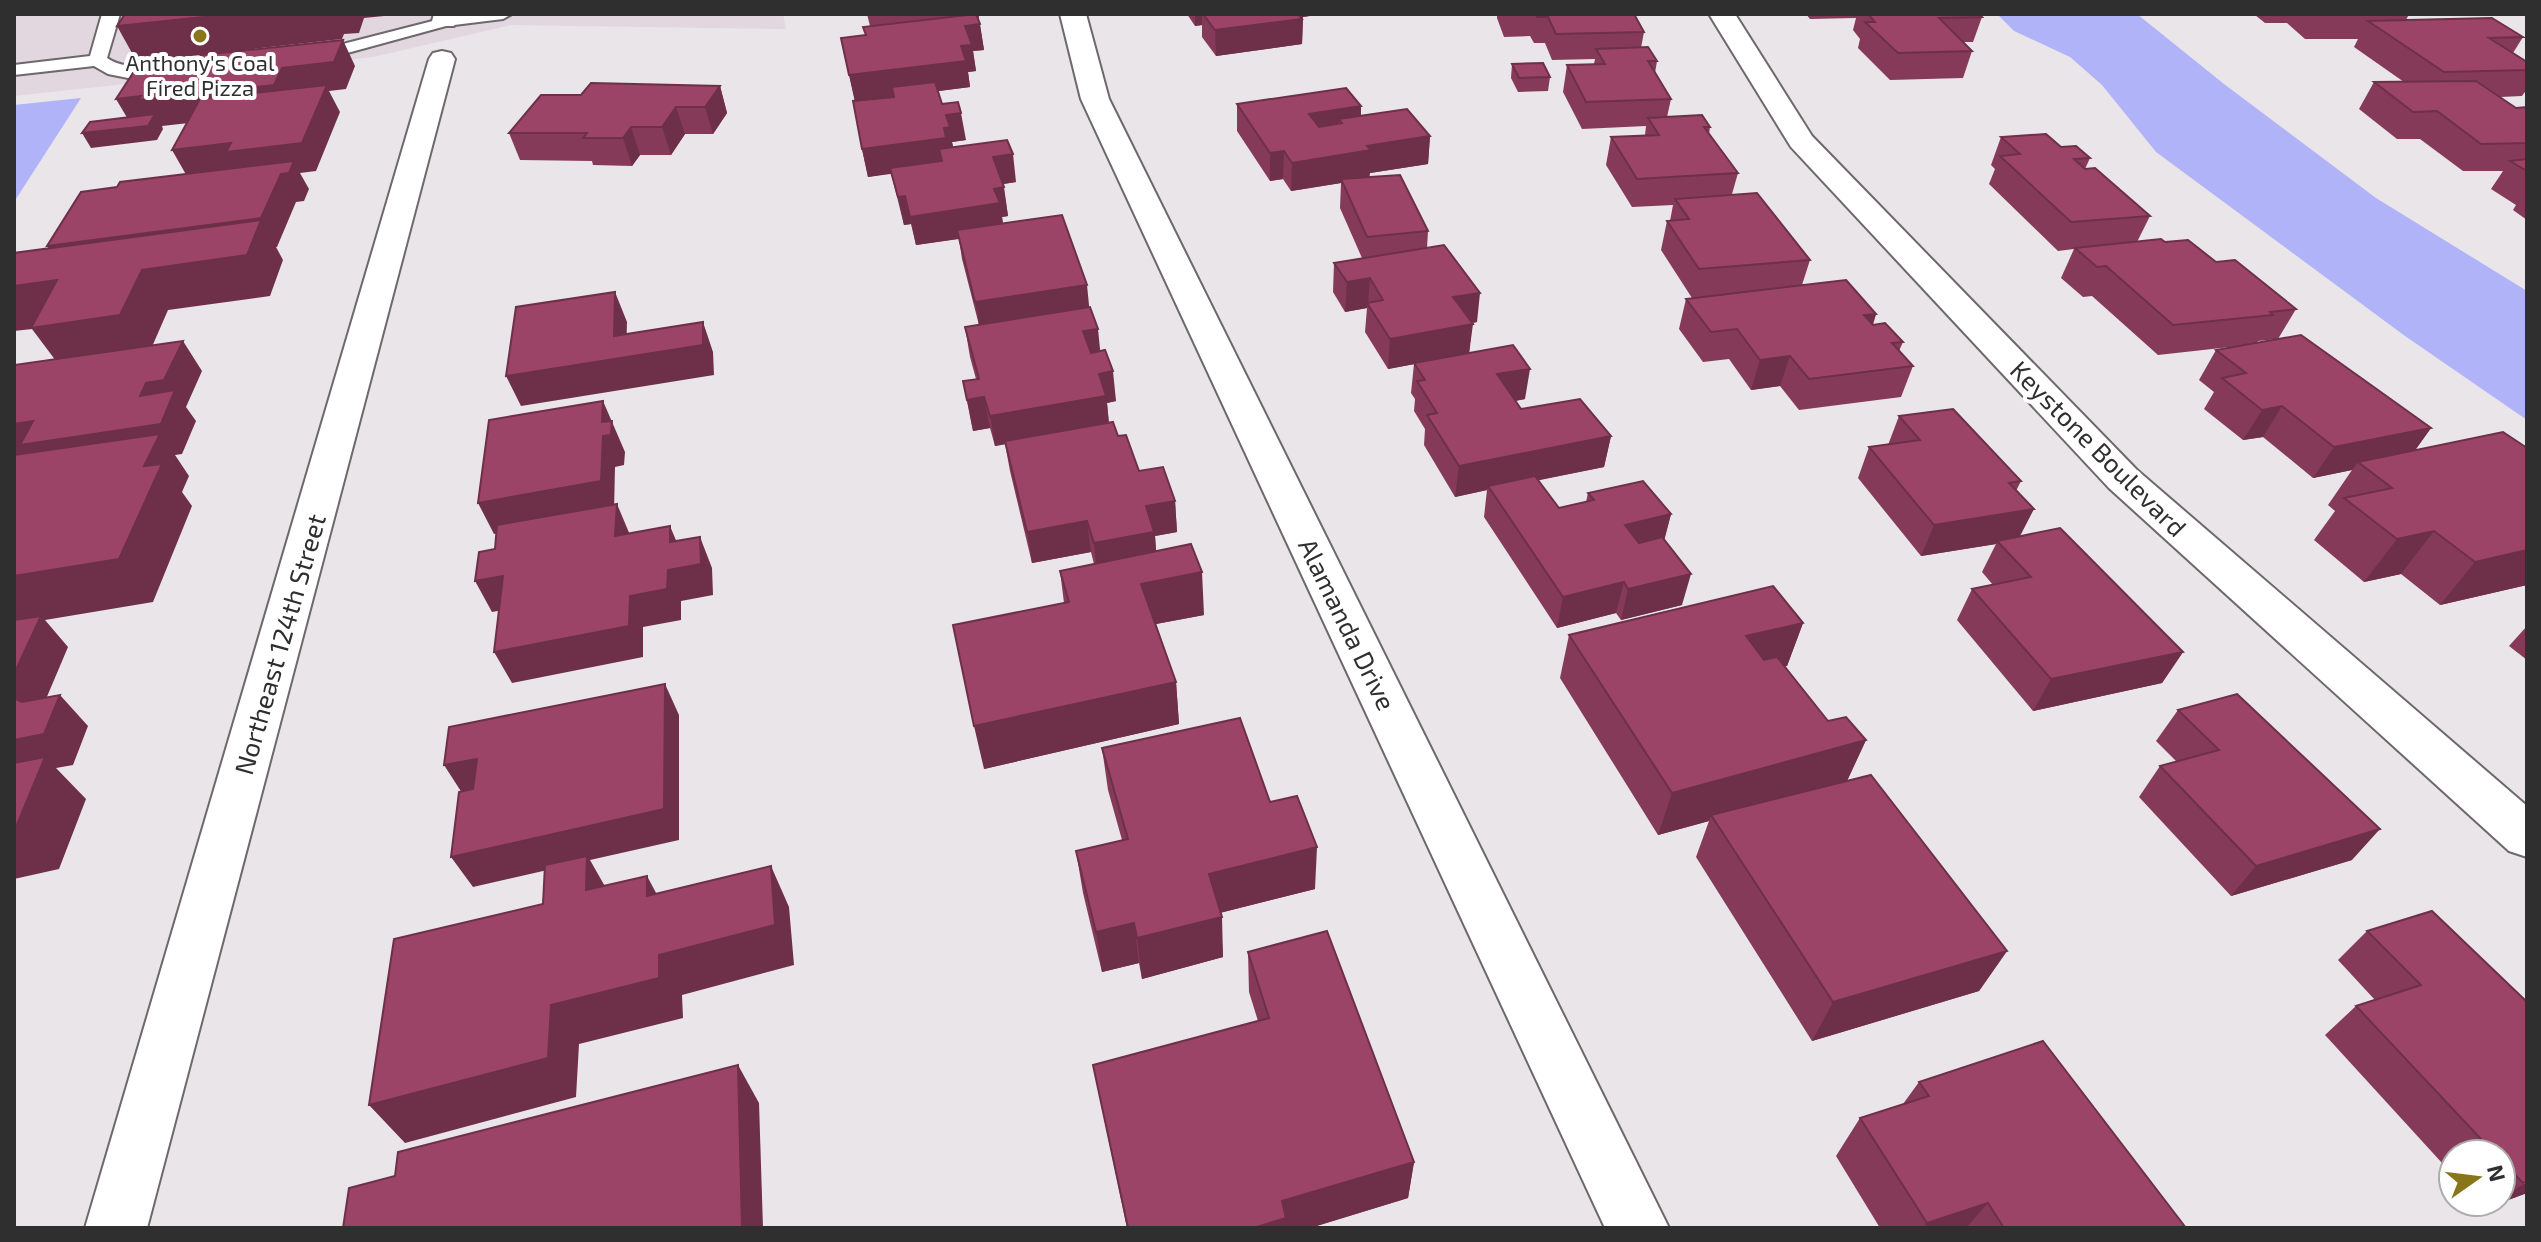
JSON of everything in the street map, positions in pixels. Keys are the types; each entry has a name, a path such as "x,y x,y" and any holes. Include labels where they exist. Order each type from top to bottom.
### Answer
{"street":[{"name":"Alamanda Drive","path":"1073,14 1095,99 1638,1228"},
{"name":"Keystone Boulevard","path":"1722,14 1801,141 2123,479 2527,836"},
{"name":"Northeast 124th Street","path":"116,1228 445,31"}],"lane":[{"path":"98,60 111,14"},
{"path":"293,57 445,31 503,14"},
{"path":"98,60 107,69 120,72 184,69"},
{"path":"14,70 98,60"}],"shaded area":[{"path":"14,14 783,14 786,29 511,25 373,57 14,96"}],"water":[{"path":"1997,14 2137,14 2376,198 2527,291 2527,420 2405,336 2156,152 2102,85 2070,57 2014,31"},
{"path":"81,98 14,202 14,105"}],"building":[{"path":"125,14 233,14 117,26"},
{"path":"976,14 980,24 965,26 972,45 961,46 966,61 849,75 841,38 866,35 863,27"},
{"path":"1203,14 1298,14 1302,19 1215,30"},
{"path":"1535,14 1634,14 1644,32 1556,34 1548,17 1537,17"},
{"path":"1868,14 1979,14 1982,17 1939,18 1972,51 1898,53 1865,22 1875,22"},
{"path":"2492,18 2523,37 2489,38 2527,62 2527,70 2444,72 2368,21"},
{"path":"343,40 334,62 282,68 274,85 138,100 141,96 116,99 133,73 196,63 201,55"},
{"path":"1648,47 1657,61 1648,61 1671,99 1586,102 1567,65 1605,64 1596,49"},
{"path":"1543,63 1550,77 1519,78 1512,64"},
{"path":"2476,81 2516,108 2527,107 2527,143 2481,144 2437,111 2413,112 2374,82"},
{"path":"935,82 942,104 958,102 961,113 946,115 950,127 944,128 946,138 862,149 853,101 894,97 892,87"},
{"path":"591,83 720,86 705,107 676,107 662,127 631,127 623,138 583,138 587,133 509,133 541,95 581,95"},
{"path":"327,85 302,143 226,152 231,143 172,150 200,99"},
{"path":"1346,88 1361,106 1309,114 1319,127 1342,123 1339,119 1407,109 1430,136 1367,146 1371,150 1292,163 1284,151 1270,153 1237,104"},
{"path":"155,114 148,126 82,133 90,122"},
{"path":"1702,115 1710,127 1704,127 1738,173 1637,179 1611,137 1659,135 1648,118"},
{"path":"2046,134 2061,147 2076,146 2090,158 2074,159 2085,169 2095,168 2150,216 2071,222 2000,156 2020,154 2001,137"},
{"path":"1007,140 1013,154 993,157 1004,187 994,189 1000,203 910,217 905,196 898,197 890,168 942,161 939,149"},
{"path":"2527,159 2527,171 2510,161"},
{"path":"294,161 289,173 281,174 261,218 47,246 81,192 117,187 120,182"},
{"path":"1400,175 1428,231 1367,237 1341,179"},
{"path":"1757,193 1810,260 1699,269 1667,221 1689,219 1675,199"},
{"path":"1062,215 1087,285 975,302 957,230"},
{"path":"261,220 247,255 142,270 120,315 31,328 57,280 14,286 14,253"},
{"path":"2161,239 2165,242 2188,240 2216,262 2235,260 2296,309 2270,312 2273,315 2173,325 2106,266 2097,267 2075,248"},
{"path":"1444,245 1480,293 1453,297 1473,324 1390,339 1367,303 1383,300 1370,278 1347,282 1334,263"},
{"path":"1846,280 1876,314 1864,315 1873,325 1885,323 1903,342 1892,343 1913,366 1809,379 1790,356 1760,360 1737,329 1711,332 1686,299"},
{"path":"615,292 614,336 703,322 703,345 506,376 516,307"},
{"path":"1090,307 1098,329 1083,331 1091,353 1105,350 1113,371 1099,374 1106,396 990,416 984,397 967,400 963,381 979,379 965,327"},
{"path":"2301,335 2431,428 2334,447 2282,406 2262,410 2222,378 2246,373 2216,350"},
{"path":"183,341 164,380 146,383 140,396 175,390 161,424 20,445 33,421 14,424 14,365"},
{"path":"1513,345 1530,369 1497,374 1521,409 1580,399 1611,436 1459,466 1427,415 1437,413 1417,381 1425,380 1414,363"},
{"path":"603,401 602,422 612,421 611,435 603,436 601,481 478,503 489,420"},
{"path":"1953,409 2021,481 2009,483 2034,509 1934,525 1869,447 1920,440 1899,416"},
{"path":"1113,422 1118,436 1126,435 1139,471 1163,467 1175,501 1146,506 1154,532 1094,543 1087,521 1027,532 1005,441"},
{"path":"2503,432 2527,448 2527,550 2475,562 2434,531 2397,539 2344,498 2392,488 2358,462"},
{"path":"160,434 144,466 162,464 119,559 14,576 14,455"},
{"path":"1535,476 1559,508 1594,500 1588,493 1643,481 1671,514 1625,525 1639,543 1662,537 1691,574 1628,589 1624,582 1563,597 1488,486"},
{"path":"617,504 615,536 670,526 670,542 700,537 701,564 668,570 667,589 630,596 629,626 494,652 503,576 475,581 479,552 495,549 497,525"},
{"path":"2060,528 2183,652 2051,679 1972,589 2031,577 1997,541"},
{"path":"1191,544 1202,572 1141,584 1176,682 974,726 953,625 1069,602 1060,571"},
{"path":"1773,586 1803,623 1746,636 1764,660 1777,657 1828,721 1846,717 1866,740 1672,793 1569,635"},
{"path":"41,616 14,674 14,620"},
{"path":"665,684 664,809 451,857 459,792 473,789 477,759 444,765 449,727"},
{"path":"2237,694 2380,829 2256,866 2160,766 2219,750 2178,710"},
{"path":"60,695 44,734 14,740 14,698 22,702"},
{"path":"1240,718 1270,802 1297,796 1317,847 1209,874 1222,917 1137,938 1134,923 1096,932 1076,851 1128,839 1102,748"},
{"path":"45,757 16,827 14,828 14,763"},
{"path":"1871,775 2007,951 1833,1002 1711,815"},
{"path":"587,856 586,890 647,876 647,896 771,866 775,925 659,955 659,978 551,1005 548,1058 369,1105 394,939 543,904 545,865"},
{"path":"2432,911 2527,1002 2527,1182 2523,1183 2517,1177 2517,1138 2480,1138 2356,1006 2421,985 2367,931"},
{"path":"1327,931 1414,1162 1282,1201 1286,1218 1253,1228 1128,1228 1093,1065 1269,1018 1248,952"},
{"path":"2043,1041 2186,1228 2004,1228 1988,1203 1927,1223 1860,1118 1929,1096 1919,1082"},
{"path":"738,1065 742,1228 343,1228 349,1188 395,1176 398,1152"}],"place":[{"name":"Anthony's Coal Fired Pizza","path":"200,36"}]}
